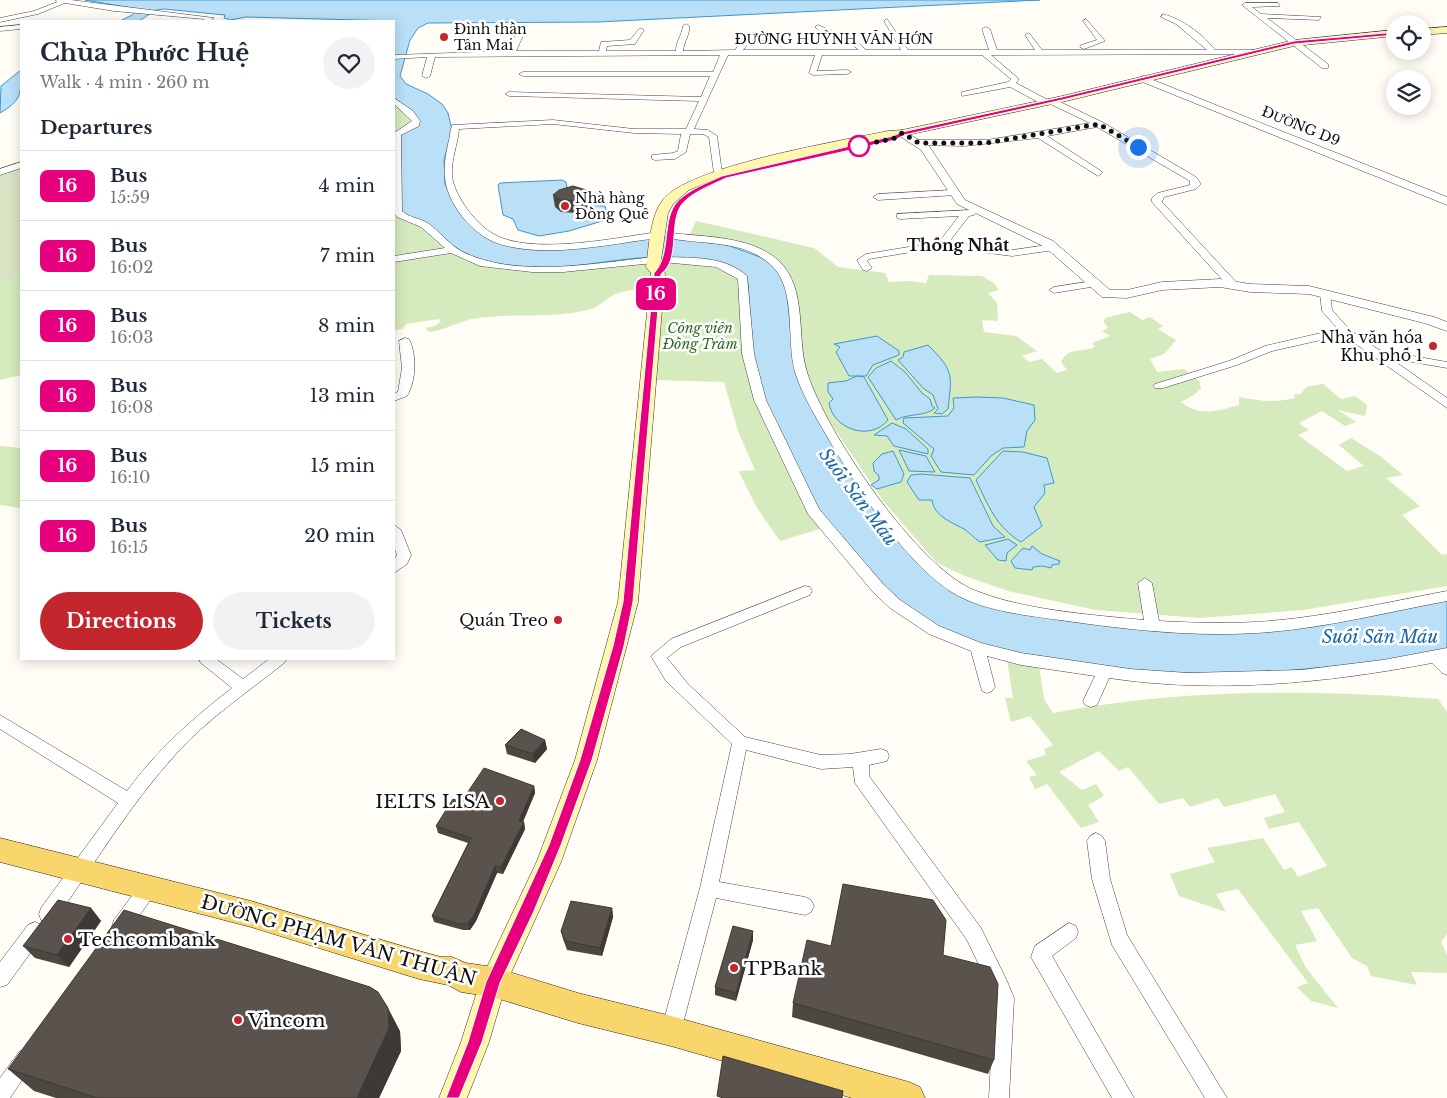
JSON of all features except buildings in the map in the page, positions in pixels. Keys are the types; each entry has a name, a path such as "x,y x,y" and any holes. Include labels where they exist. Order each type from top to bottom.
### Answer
{"main road":[{"path":"1431,31 1447,30"},
{"path":"453,1098 475,1042 493,982 549,862 586,760 618,646 628,602 659,264 667,232 662,213 667,202 685,187 718,172 888,134 902,133 1048,102 1294,43 1386,34"},
{"path":"675,213 680,203 693,192 724,177 895,138 902,133"},
{"name":"ĐƯỜNG PHẠM VĂN THUẬN","path":"0,850 82,869 251,914 419,965 441,971 452,971 461,977 493,982 578,1008 671,1031 909,1098"}],"street":[{"path":"0,20 36,13 62,1 210,18 207,20"},
{"path":"1278,5 1250,2 1245,5 1325,66"},
{"path":"1163,16 1181,22 1190,31 1203,39 1212,50"},
{"path":"1259,16 1319,18"},
{"path":"887,21 905,51"},
{"path":"1080,52 1086,45 1101,41 1086,21"},
{"path":"679,53 680,41 686,32 686,26"},
{"path":"0,29 20,27"},
{"path":"818,27 823,31 846,37 864,52"},
{"path":"986,29 994,53"},
{"path":"602,54 603,45 632,42 640,30"},
{"path":"607,44 609,35"},
{"path":"1029,35 1040,53"},
{"path":"511,54 519,36"},
{"path":"738,52 748,39 775,38"},
{"path":"493,53 502,43"},
{"name":"ĐƯỜNG HUỲNH VĂN HỚN","path":"395,56 511,54 526,70 602,54 604,74 679,53 719,51 1040,53 1212,50 1254,52"},
{"path":"655,157 675,156 682,152 688,131 705,99 715,74 719,51"},
{"path":"819,52 813,73 847,72"},
{"path":"916,60 925,52"},
{"path":"985,52 1013,76 1015,79 1011,84"},
{"path":"426,76 432,54"},
{"path":"705,99 604,74 509,94 526,70 604,74 715,74"},
{"name":"ĐƯỜNG D9","path":"1144,79 1447,202"},
{"path":"965,94 1011,84 1099,124 1193,179 1196,184 1194,187 1161,195 1157,198 1157,202 1232,284"},
{"path":"395,101 410,113 416,121 416,124 397,134 395,176 397,211 405,217 424,225 452,250 480,263 520,269 564,269 659,264 720,266 740,274 744,282 748,354 760,400 813,510 895,604 934,630 978,648 1021,659 1104,672 1188,679 1229,680 1301,676 1384,666 1441,655 1447,669"},
{"path":"718,172 711,133 634,131 553,122 455,127 448,160 449,183 468,217 490,236 513,244 545,245 667,232 744,248 770,260 780,268 790,284 801,373 831,435 875,499 940,577 956,588 1008,605 1090,620 1153,626 1239,627 1298,623 1447,596"},
{"path":"919,143 986,143 1099,124"},
{"path":"902,133 925,148 953,193 961,202 1054,247 1093,284 1107,294 1116,295 1178,284 1232,284 1256,288 1300,289 1429,320 1447,327"},
{"path":"1040,134 1098,173"},
{"path":"0,172 20,166"},
{"path":"878,197 953,193"},
{"path":"900,216 965,215 979,212"},
{"path":"942,244 965,215"},
{"path":"867,268 862,260 866,258 942,244 1012,253 1054,247"},
{"path":"395,259 452,250"},
{"path":"1054,290 1093,284"},
{"path":"1325,294 1327,311 1345,331 1447,404"},
{"path":"1159,386 1233,363 1270,348 1345,331"},
{"path":"395,397 403,394 405,388 408,362 405,341"},
{"path":"1374,352 1447,365"},
{"path":"395,532 404,555 402,561 395,567"},
{"path":"1145,582 1153,626"},
{"path":"805,591 676,643 659,656 661,663 672,677 723,722 740,742 821,762 861,760 881,756"},
{"path":"978,648 987,687"},
{"path":"207,660 242,687"},
{"path":"0,978 82,869 129,801 171,748 277,660"},
{"path":"1091,701 1104,672"},
{"path":"0,720 129,801"},
{"path":"671,1031 709,888 740,742"},
{"path":"861,760 861,778 974,934 1004,998 999,1098"},
{"path":"1096,841 1102,879 1119,939 1217,1098"},
{"path":"109,943 149,887"},
{"path":"709,888 805,906"},
{"path":"1069,932 1042,952 1041,957 1053,974 1124,1098"},
{"path":"0,1095 34,1047"}],"green space":[{"path":"395,103 413,121 395,133"},
{"path":"20,167 20,277 0,284 0,174"},
{"path":"395,214 396,216 420,225 450,252 480,265 529,271 647,261 656,273 654,289 620,292 596,307 579,312 487,317 472,319 429,332 425,328 435,326 440,322 439,319 406,324 403,329 395,330"},
{"path":"696,221 814,248 838,267 885,273 889,282 909,281 926,283 929,275 982,276 994,283 999,290 988,293 997,303 998,321 982,320 984,332 1016,336 1037,351 1022,356 1029,362 1042,359 1057,373 1067,370 1061,362 1068,354 1095,347 1092,343 1110,336 1102,331 1108,328 1104,322 1105,318 1130,312 1142,320 1150,317 1163,326 1158,329 1176,340 1164,354 1150,359 1157,372 1184,369 1199,381 1201,388 1194,395 1181,402 1195,410 1216,411 1239,405 1239,397 1267,401 1288,400 1295,398 1294,394 1301,394 1306,387 1323,384 1341,399 1355,396 1367,405 1365,416 1338,410 1356,422 1345,426 1322,411 1299,423 1309,430 1298,435 1347,471 1364,466 1339,445 1351,438 1380,456 1403,475 1386,478 1420,506 1402,515 1442,555 1447,554 1447,586 1303,610 1200,618 1096,610 1008,591 965,576 937,563 884,502 821,409 806,371 799,336 793,281 786,269 772,256 761,251 689,236"},
{"name":"Công viên Đồng Tràm","path":"671,262 719,268 739,279 755,399 808,512 823,528 780,541 757,508 739,471 755,470 738,431 724,382 656,380 662,275"},
{"path":"20,277 20,375 0,380 0,284"},
{"path":"0,446 20,448 20,508 0,505"},
{"path":"1007,660 1039,666 1044,699 1053,713 1148,699 1245,693 1342,694 1438,699 1447,712 1447,934 1441,942 1447,955 1447,973 1411,972 1417,985 1371,976 1367,966 1352,958 1318,908 1301,911 1317,941 1295,945 1306,968 1338,1008 1311,1001 1297,987 1308,983 1238,889 1216,894 1226,912 1179,896 1170,874 1215,862 1207,848 1263,838 1284,870 1292,867 1298,877 1327,866 1299,822 1269,829 1264,818 1285,812 1275,794 1224,807 1218,798 1190,807 1183,798 1159,804 1128,767 1119,771 1099,751 1059,772 1082,790 1096,784 1104,796 1088,805 1099,822 1081,828 1047,784 1035,789 1029,777 1037,775 1026,761 1046,755 1044,749 1053,745 1030,716 1011,722 1005,698 1013,698"}],"water":[{"name":"Suối Săn Máu","path":"85,0 1040,0 598,22 428,23 418,28 410,40 400,76 406,84 428,94 442,104 448,113 452,130 444,160 445,184 452,198 487,238 531,247 666,237 727,245 760,257 773,264 786,285 793,353 813,410 828,438 889,524 977,600 1206,631 1447,600 1447,649 1380,662 1241,675 1129,671 1035,658 977,643 937,627 899,602 818,510 769,413 752,355 748,283 743,274 679,259 653,257 560,267 519,268 500,265 481,260 459,250 401,211 400,134 413,128 413,112 395,99 395,20 246,17 231,20 224,18 225,15 164,9 156,10 141,20 122,20 132,15 138,9"},
{"path":"20,71 19,96 13,104 0,113 1,86"},
{"path":"562,180 566,182 569,196 591,205 605,206 609,219 569,231 539,236 518,230 513,219 503,215 498,185 500,183"},
{"path":"877,336 899,351 899,355 873,365 866,376 849,376 836,352 840,347 834,344"},
{"path":"928,345 943,361 949,374 948,409 942,414 934,413 938,409 933,395 923,388 898,360 903,357 904,352"},
{"path":"891,361 905,372 922,393 930,399 932,406 935,408 926,413 906,416 896,420 868,377 876,368"},
{"path":"857,376 864,377 888,420 880,427 872,430 853,430 845,426 837,420 829,403 833,399 828,392 828,383 846,381"},
{"path":"953,398 1003,398 1034,405 1035,420 1027,431 1024,447 1003,448 991,456 974,475 941,472 931,456 934,449 903,423 904,418 948,416 954,408"},
{"path":"892,423 906,429 928,449 928,454 894,446 887,436 874,435"},
{"path":"899,450 926,456 935,472 909,471"},
{"path":"893,451 904,474 901,482 877,489 871,485 879,480 879,476 874,471 873,463 882,454"},
{"path":"1003,451 1023,452 1047,458 1054,483 1044,485 1045,493 1034,507 1042,526 1021,542 1005,530 999,522 989,507 976,480"},
{"path":"921,474 970,478 993,526 1005,537 980,542 966,530 940,514 933,506 932,500 919,500 907,482 911,475"},
{"path":"1008,539 1017,545 1007,553 1006,561 998,560 985,545"},
{"path":"1032,546 1042,554 1060,561 1059,564 1052,565 1051,568 1033,567 1032,570 1015,568 1011,561 1023,548 1030,550"}],"bus line":[{"name":"16","path":"453,1098 475,1042 493,982 549,862 586,760 610,679 628,602 658,273 665,268 675,213 680,203 693,192 724,177 895,138 902,133 1062,98 1294,43 1386,34"}],"place":[{"name":"Đình thần Tân Mai","path":"444,37"},
{"name":"Nhà hàng Đồng Quê","path":"565,206"},
{"name":"Nhà văn hóa Khu phố 1","path":"1433,346"},
{"name":"Quán Treo","path":"558,620"},
{"name":"IELTS LISA","path":"500,801"},
{"name":"Techcombank","path":"68,939"},
{"name":"TPBank","path":"734,968"},
{"name":"Vincom","path":"238,1020"}],"district":[{"name":"Thống Nhất","path":"958,245"}],"route":[{"path":"859,146 895,138 902,133 919,143 986,143 1099,124 1138,147"}]}
